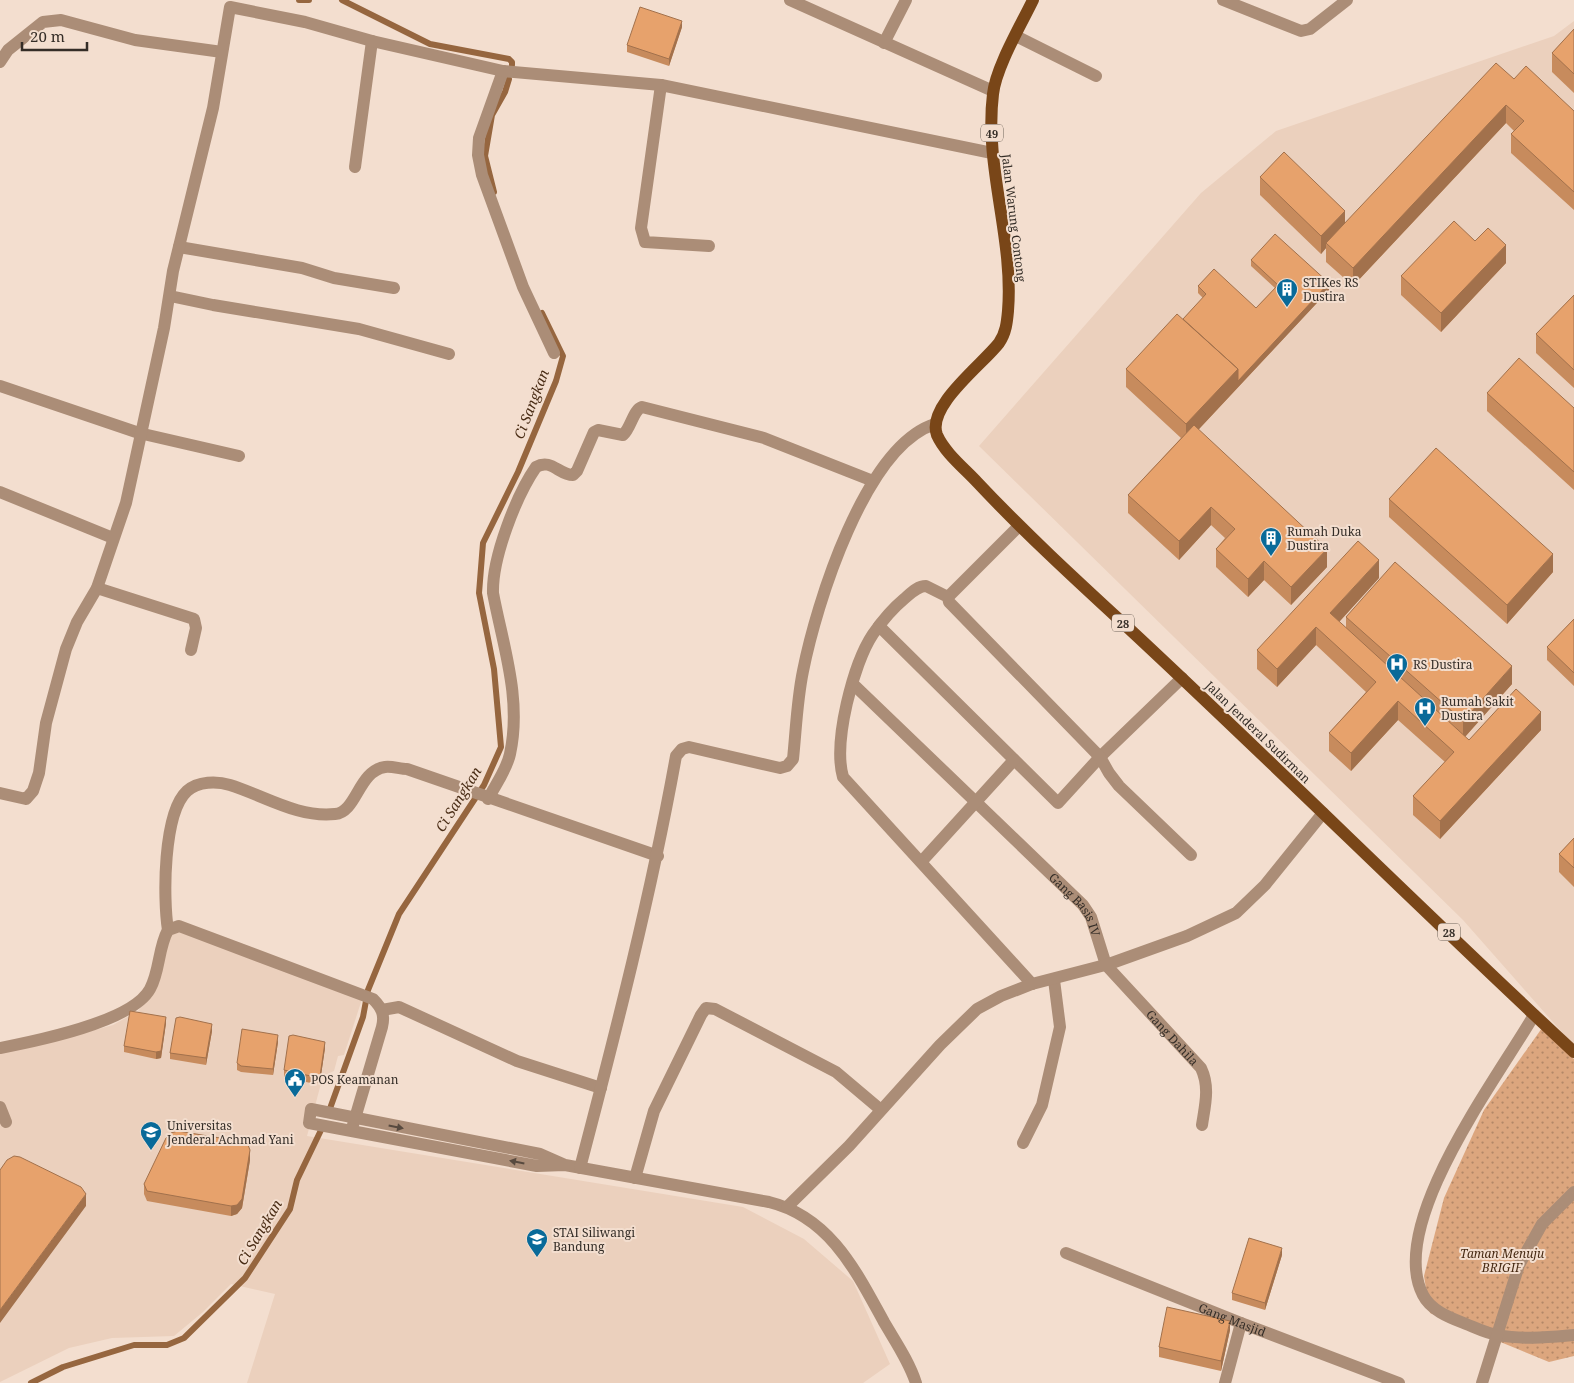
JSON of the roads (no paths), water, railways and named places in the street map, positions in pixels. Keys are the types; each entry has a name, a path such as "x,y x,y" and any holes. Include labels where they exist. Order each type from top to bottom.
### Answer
{"main road":[{"name":"Jalan Warung Contong","path":"935,424 938,414 954,392 1000,341 1006,328 1009,274 992,153 993,91 1016,36 1034,0"},
{"name":"Jalan Jenderal Sudirman","path":"935,424 944,446 1019,526 1182,678 1574,1052"}],"street":[{"path":"790,0 993,91"},
{"path":"884,43 906,0"},
{"path":"1223,0 1302,31 1310,29 1347,0"},
{"path":"0,793 26,799 33,791 39,774 46,723 66,649 77,622 97,588 126,503 139,434 164,328 179,247 213,108 230,8 305,22 503,71 661,85 992,153"},
{"path":"0,62 8,50 43,22 61,20 135,40 222,52"},
{"path":"1016,36 1096,76"},
{"path":"355,167 372,40"},
{"path":"503,71 479,138 478,155 482,175 523,287 554,353"},
{"path":"661,85 641,228 642,236 645,242 709,246"},
{"path":"179,247 302,268 334,278 394,288"},
{"path":"170,296 213,306 360,329 449,354"},
{"path":"0,386 139,434 239,456"},
{"path":"481,796 510,754 514,710 512,682 494,599 493,579 505,532 536,467 547,464 569,475 573,475 577,471 594,432 598,430 623,435 630,426 637,409 642,407 764,438 873,481"},
{"path":"580,1168 633,965 658,856 676,756 682,749 689,747 780,768 787,766 793,758 803,672 816,620 853,517 873,481 905,442 927,426 935,424"},
{"path":"0,492 113,538"},
{"path":"948,597 1019,526"},
{"path":"948,597 921,586 902,601 879,626 865,650 853,684 840,739 843,777 922,861 1032,984"},
{"path":"97,588 194,619 196,628 191,650"},
{"path":"948,597 948,602 1100,757 1119,786 1191,855"},
{"path":"879,626 1058,803 1100,757 1182,678"},
{"name":"Gang Basis IV","path":"853,684 1062,883 1087,910 1106,965"},
{"path":"922,861 1014,760"},
{"path":"0,1048 38,1041 111,1019 132,1006 150,989 168,930 165,910 165,875 173,820 181,798 188,789 195,786 214,782 230,785 272,803 327,815 338,814 347,809 371,772 385,767 407,770 658,856"},
{"path":"787,1207 849,1146 940,1046 977,1009 1001,996 1032,984 1054,980 1106,965 1187,936 1236,912 1265,885 1323,813"},
{"path":"168,930 179,926 367,997 382,1010 384,1018 382,1028 350,1124"},
{"name":"Gang Dahila","path":"1106,965 1201,1068 1206,1082 1202,1125"},
{"path":"1023,1143 1042,1105 1060,1027 1054,980"},
{"path":"382,1010 399,1007 517,1061 601,1088"},
{"path":"635,1178 654,1111 701,1015 708,1007 785,1043 836,1072 881,1110"},
{"path":"1534,1015 1478,1103 1445,1166 1423,1215 1415,1258 1423,1295 1431,1305 1448,1317 1498,1335 1547,1338 1574,1335"},
{"path":"0,1107 6,1122"},
{"path":"350,1124 315,1110 312,1124 350,1124 451,1143 537,1166 565,1165 769,1202 787,1207 810,1220 851,1262 902,1353 916,1383"},
{"path":"1482,1383 1519,1265 1542,1224 1574,1192"},
{"name":"Gang Masjid","path":"1066,1253 1240,1323 1399,1383"},
{"path":"1225,1383 1240,1323"}],"waterway":[{"name":"Ci Sangkan","path":"299,0 309,0"},
{"name":"Ci Sangkan","path":"342,0 430,44 509,59 512,65"},
{"name":"Ci Sangkan","path":"494,192 485,156 492,115 505,92 509,79"},
{"name":"Ci Sangkan","path":"328,1114 363,1017 368,990 399,914 484,785 501,747 494,669 479,593 483,543 518,472 556,381 563,356 542,313"},
{"name":"Ci Sangkan","path":"31,1383 63,1367 134,1345 167,1345 184,1338 245,1278 290,1209 297,1180 323,1126"}],"place":[{"name":"STIKes RS Dustira","path":"1287,308"},
{"name":"Rumah Duka Dustira","path":"1271,557"},
{"name":"RS Dustira","path":"1397,683"},
{"name":"Rumah Sakit Dustira","path":"1425,727"},
{"name":"POS Keamanan","path":"295,1098"},
{"name":"Universitas Jenderal Achmad Yani","path":"151,1151"},
{"name":"STAI Siliwangi Bandung","path":"537,1258"}],"park label":[{"name":"Taman Menuju BRIGIF","path":"1502,1260"}]}
